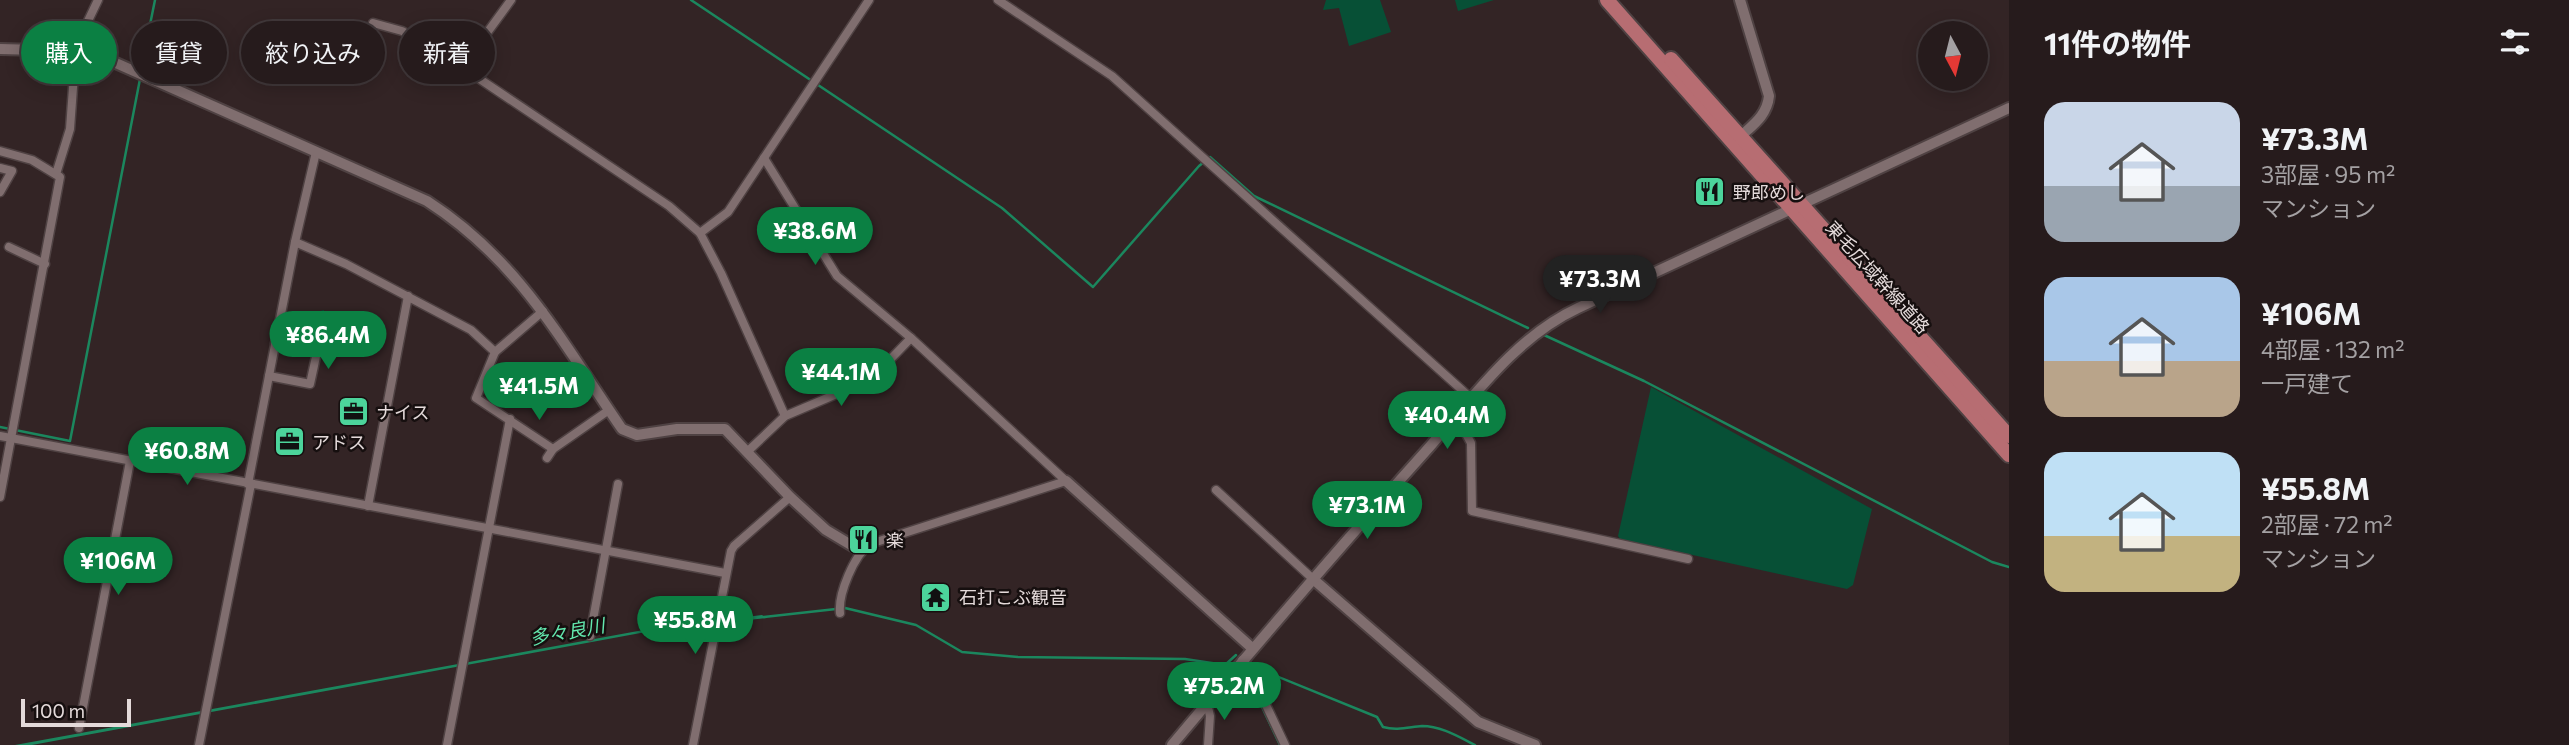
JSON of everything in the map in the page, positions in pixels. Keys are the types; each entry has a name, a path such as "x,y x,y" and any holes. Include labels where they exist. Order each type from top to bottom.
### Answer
{"highway":[{"name":"東毛広域幹線道路","path":"1607,0 2009,436"},
{"name":"東毛広域幹線道路","path":"1619,0 1741,136 1797,207 2009,455"}],"street":[{"path":"88,21 98,0"},
{"path":"495,22 511,0"},
{"path":"700,233 728,212 869,0"},
{"path":"998,0 1112,76 1472,399"},
{"path":"1740,0 1769,96 1767,109 1741,136"},
{"path":"0,49 21,50"},
{"path":"117,64 428,201 449,215 515,276 543,312 621,429 637,435 717,427 730,433 790,498 826,530 861,551"},
{"path":"56,174 70,129 73,84"},
{"path":"488,84 669,206 700,233 721,273 785,416"},
{"path":"1172,745 1252,648 1472,399 1521,346 1553,321 2009,108"},
{"path":"0,151 32,160 60,177 0,497"},
{"path":"199,745 275,343 316,152"},
{"path":"764,158 837,276 911,338 1252,648"},
{"path":"0,168 12,171 0,192"},
{"path":"295,242 346,264 471,330 495,352"},
{"path":"9,247 45,264"},
{"path":"368,506 408,296"},
{"path":"543,312 495,352 476,398 553,449"},
{"path":"747,452 785,416 853,387 878,372 911,338"},
{"path":"269,376 310,384 317,352 275,343"},
{"path":"547,458 553,449 609,410"},
{"path":"1457,416 1471,443 1472,510 1688,559"},
{"path":"447,745 510,419"},
{"path":"0,436 725,573"},
{"path":"79,728 130,461"},
{"path":"840,613 839,605 849,575 861,551 881,540 1066,481"},
{"path":"590,636 618,484"},
{"path":"1216,490 1313,579 1478,722 1535,745"},
{"path":"693,745 725,573 734,546 790,498"},
{"path":"1242,660 1247,665 1285,745"},
{"path":"1207,703 1210,716 1208,745"}],"shaded area":[{"path":"1326,0 1380,0 1391,32 1349,46 1339,8 1323,10"},
{"path":"1455,0 1494,0 1458,11"},
{"path":"324,310 325,338 279,329 283,321"},
{"path":"1651,387 1872,509 1853,585 1847,589 1620,539 1618,536"},
{"path":"762,615 767,618 646,632 32,745 15,745 649,629"}],"waterway":[{"path":"151,21 155,0"},
{"path":"691,0 1002,208 1093,287 1199,166 1210,157 1254,196 1528,328"},
{"path":"0,427 70,441 139,84"},
{"path":"1544,335 1644,381 1992,562 2009,567"},
{"name":"多々良川","path":"764,617 845,608 916,625 962,652 1018,657 1185,659 1225,665 1236,655"},
{"path":"1254,667 1377,717 1383,727 1436,728 1475,745"},
{"name":"多々良川","path":"1244,669 1280,745"}],"place":[{"name":"野郎めし","path":"1710,192"},
{"name":"ナイス","path":"353,412"},
{"name":"アドス","path":"289,442"},
{"name":"楽","path":"863,540"},
{"name":"石打こぶ観音","path":"936,597"}]}
